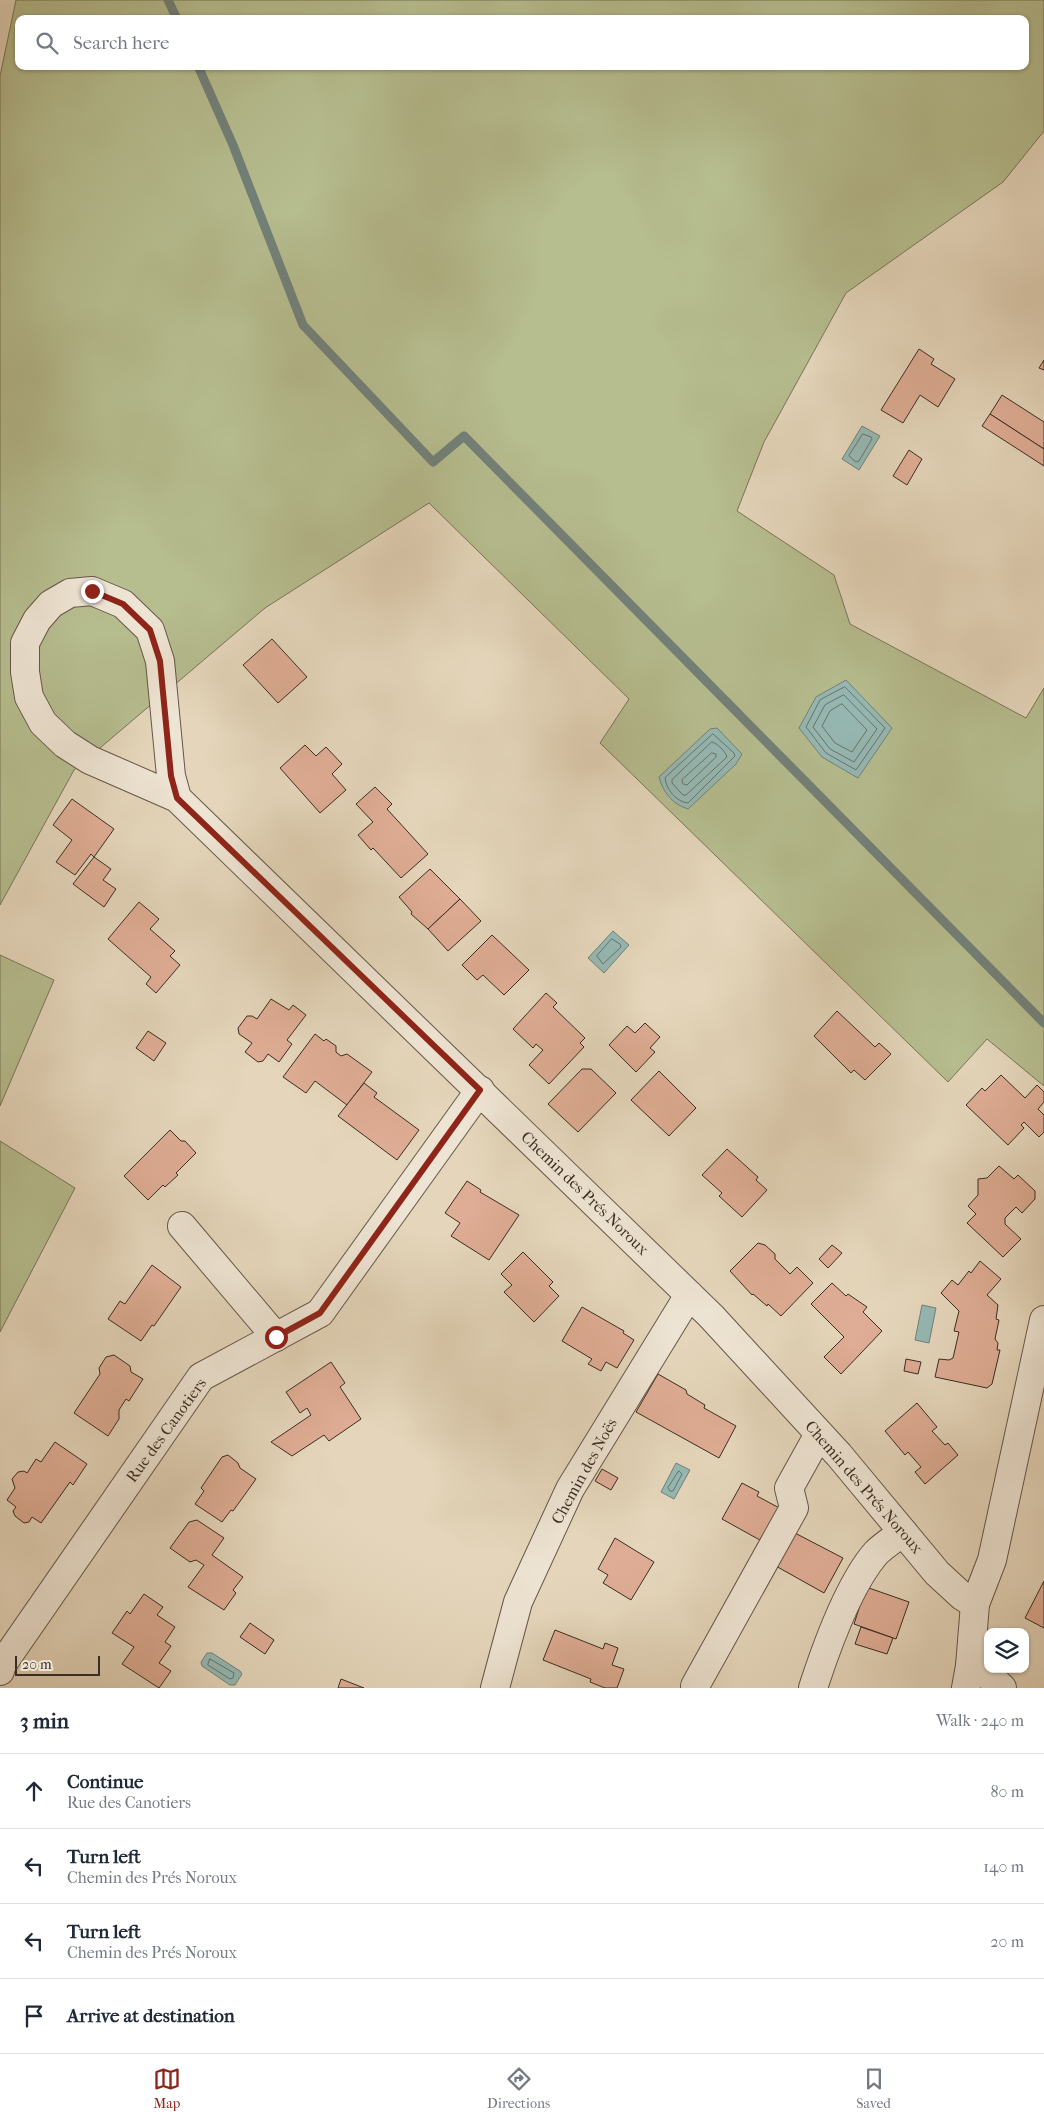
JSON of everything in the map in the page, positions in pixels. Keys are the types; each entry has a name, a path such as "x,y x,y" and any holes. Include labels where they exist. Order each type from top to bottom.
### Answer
{"street":[{"name":"Chemin des Prés Noroux","path":"177,798 171,776 160,661 150,630 123,604 92,591 70,594 51,604 37,620 25,643 25,672 29,696 44,723 65,744 90,760 177,798 480,1090 689,1295 819,1434 937,1572 962,1596 975,1604"},
{"name":"Rue des Canotiers","path":"0,1671 6,1658 201,1377 320,1313 480,1090"},
{"path":"182,1226 276,1337"},
{"name":"Chemin des Noës","path":"496,1688 518,1602 570,1490 689,1295"},
{"path":"1002,1688 987,1674 968,1677 975,1604 992,1560 1044,1320"},
{"path":"695,1686 794,1508 789,1488 819,1434"},
{"path":"813,1688 825,1652 860,1575 877,1552 903,1532"}],"green space":[{"path":"16,0 1044,0 1044,131 1003,182 846,293 764,442 737,511 834,575 850,624 1026,718 1044,688 1044,1086 987,1039 948,1082 600,743 629,699 429,503 265,608 74,770 0,905 0,76"},
{"path":"0,955 54,980 0,1106"},
{"path":"0,1141 75,1188 0,1332"}],"water":[{"path":"862,426 880,436 859,470 842,459"},
{"path":"846,680 892,728 858,778 822,757 799,728 816,697"},
{"path":"717,728 742,754 736,764 688,809 682,807 669,797 659,777 710,729"},
{"path":"613,931 629,945 604,973 588,958"},
{"path":"922,1305 936,1308 929,1343 915,1340"},
{"path":"676,1463 690,1470 674,1499 661,1492"},
{"path":"207,1653 212,1653 240,1671 242,1674 235,1685 230,1685 202,1666 201,1662"}],"building":[{"path":"919,349 934,359 931,364 955,379 938,407 920,395 903,423 881,410"},
{"path":"1044,360 1044,370 1039,368"},
{"path":"1002,395 1044,422 1044,449 990,414"},
{"path":"990,414 1044,449 1044,466 982,426"},
{"path":"909,450 922,459 907,485 893,476"},
{"path":"272,639 307,677 278,703 243,665"},
{"path":"305,745 316,756 326,747 342,764 332,774 346,790 320,813 280,768"},
{"path":"375,787 392,804 387,809 428,854 401,878 358,835 373,822 356,804"},
{"path":"72,799 114,829 94,857 91,854 75,875 56,862 72,840 53,825"},
{"path":"94,857 111,869 103,880 116,889 104,907 73,884"},
{"path":"430,869 460,899 428,929 411,914 412,912 399,897"},
{"path":"460,899 481,921 448,951 428,929"},
{"path":"139,902 159,919 150,929 175,951 170,956 180,965 156,993 146,984 151,977 108,939"},
{"path":"492,935 529,970 504,995 483,975 477,980 462,965"},
{"path":"546,993 557,1003 553,1007 585,1038 580,1043 584,1047 549,1084 529,1065 543,1050 536,1044 533,1048 513,1029"},
{"path":"271,999 289,1010 293,1005 306,1015 287,1040 292,1044 279,1062 268,1054 263,1061 258,1062 245,1052 252,1043 239,1034 238,1028 247,1016 257,1019"},
{"path":"837,1011 875,1047 879,1043 891,1054 865,1080 854,1070 851,1073 814,1036"},
{"path":"645,1023 660,1037 650,1048 655,1052 636,1072 609,1045 627,1026 635,1033"},
{"path":"148,1031 166,1043 154,1061 136,1048"},
{"path":"315,1034 324,1041 326,1039 336,1046 336,1052 341,1056 347,1054 372,1072 347,1105 315,1081 306,1093 283,1077"},
{"path":"582,1069 591,1069 616,1093 578,1132 548,1104"},
{"path":"659,1071 696,1108 669,1136 631,1100"},
{"path":"1001,1075 1025,1098 1037,1085 1044,1092 1044,1102 1038,1109 1044,1115 1044,1132 1039,1137 1024,1122 1021,1125 1024,1128 1008,1145 966,1105 982,1088 985,1091"},
{"path":"364,1083 377,1093 374,1097 419,1130 397,1160 338,1116"},
{"path":"170,1130 181,1141 185,1141 196,1153 176,1173 178,1175 165,1187 163,1185 148,1200 124,1176"},
{"path":"727,1149 758,1177 756,1180 767,1190 742,1217 719,1196 722,1193 702,1175"},
{"path":"999,1166 1014,1179 1018,1175 1035,1191 1035,1199 1022,1213 1016,1207 1005,1218 1005,1224 1021,1239 1003,1257 967,1223 976,1214 968,1206 978,1195 978,1179 987,1178"},
{"path":"467,1181 481,1190 480,1192 519,1215 489,1260 451,1236 460,1223 445,1213"},
{"path":"758,1243 765,1245 775,1254 775,1259 790,1274 797,1267 813,1283 781,1316 768,1304 767,1306 752,1295 730,1271"},
{"path":"832,1245 842,1253 828,1268 819,1259"},
{"path":"523,1252 553,1282 549,1286 559,1296 534,1322 504,1292 512,1285 501,1274"},
{"path":"980,1261 1001,1279 987,1295 998,1305 996,1319 999,1320 995,1339 998,1343 997,1350 1000,1350 992,1384 987,1388 935,1377 939,1359 949,1360 953,1358 959,1332 954,1331 959,1311 941,1293 952,1280 958,1285"},
{"path":"152,1265 181,1287 154,1326 152,1325 141,1341 108,1319 120,1301 125,1304"},
{"path":"832,1283 846,1296 848,1294 867,1307 863,1312 882,1331 841,1374 824,1357 844,1337 811,1304"},
{"path":"582,1307 624,1331 623,1333 634,1340 617,1368 606,1362 601,1371 588,1364 592,1359 562,1341"},
{"path":"114,1355 130,1366 131,1372 143,1379 129,1401 126,1399 119,1410 119,1419 108,1436 74,1413 100,1374 99,1368 106,1357"},
{"path":"906,1359 921,1362 918,1374 904,1371"},
{"path":"331,1362 345,1383 340,1387 361,1419 329,1441 324,1435 292,1456 271,1442 311,1415 307,1408 300,1413 286,1392"},
{"path":"658,1374 686,1390 687,1394 705,1405 704,1408 736,1426 719,1458 636,1412"},
{"path":"917,1403 937,1427 932,1431 945,1445 948,1443 958,1455 925,1484 915,1472 921,1467 908,1452 905,1455 885,1431"},
{"path":"55,1442 87,1464 73,1485 70,1482 41,1523 32,1517 29,1522 24,1523 15,1516 13,1511 16,1507 7,1500 15,1488 12,1479 18,1472 24,1471 27,1473 36,1459 41,1462"},
{"path":"228,1455 238,1463 240,1468 256,1479 233,1511 231,1510 222,1522 195,1504 204,1491 201,1488 222,1457"},
{"path":"602,1469 618,1478 611,1490 595,1481"},
{"path":"742,1483 759,1492 757,1496 785,1511 767,1544 722,1519"},
{"path":"197,1520 224,1538 212,1555 243,1577 233,1590 236,1593 224,1610 188,1587 204,1565 196,1560 190,1562 170,1548 189,1522"},
{"path":"793,1532 843,1558 824,1593 774,1565"},
{"path":"615,1538 654,1562 631,1600 603,1583 608,1575 598,1569"},
{"path":"1044,1581 1044,1628 1025,1618"},
{"path":"866,1587 909,1602 896,1639 854,1624"},
{"path":"144,1594 163,1607 157,1615 175,1627 165,1642 171,1646 159,1663 171,1671 159,1688 122,1664 134,1647 112,1633 127,1611 130,1614"},
{"path":"250,1623 274,1640 265,1654 240,1637"},
{"path":"861,1627 893,1638 887,1654 855,1644"},
{"path":"555,1630 603,1649 605,1643 618,1648 612,1665 624,1669 617,1688 605,1688 590,1682 591,1679 543,1660"},
{"path":"341,1679 364,1688 338,1688"}],"waterway":[{"path":"168,0 175,15"},
{"path":"200,70 233,145 303,325 433,462 464,436 1044,1023"}],"route":[{"path":"92,591 123,604 150,630 160,661 171,776 177,798 480,1090 320,1313 276,1337"}]}
